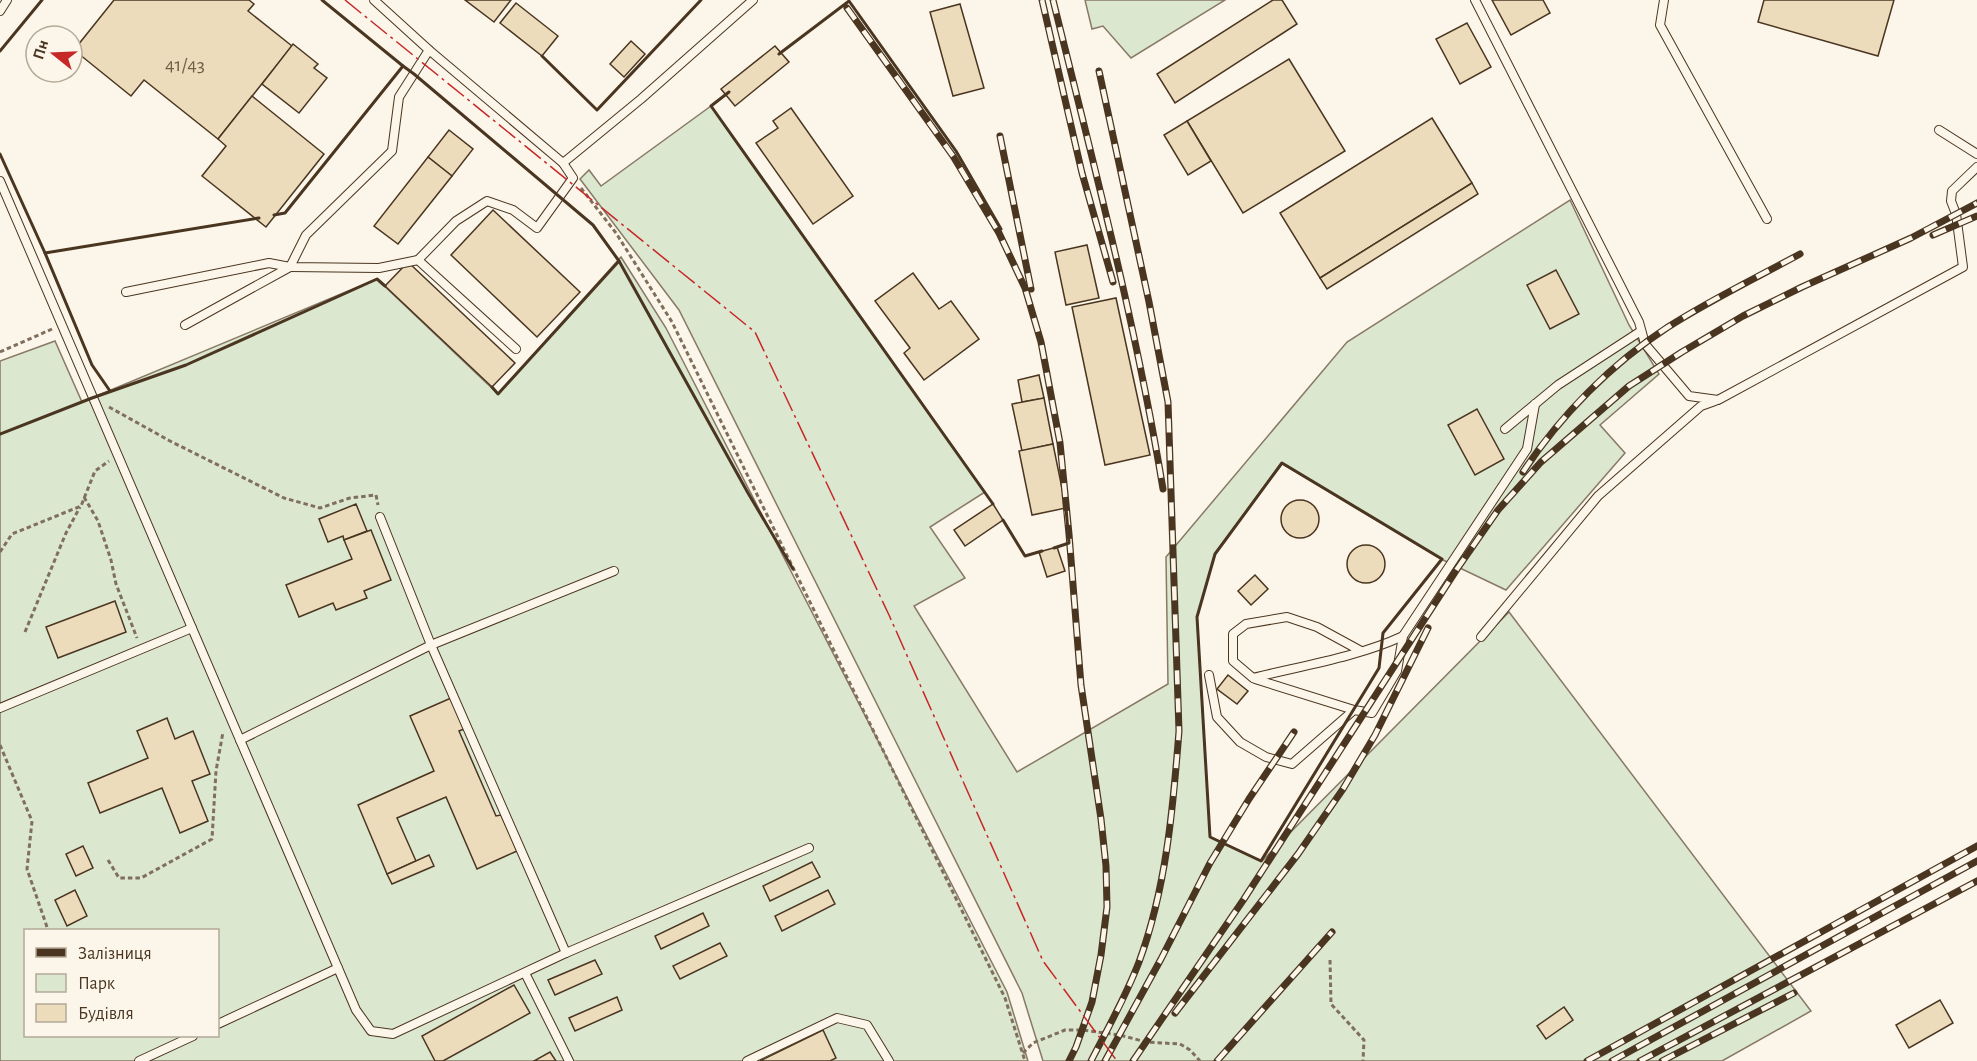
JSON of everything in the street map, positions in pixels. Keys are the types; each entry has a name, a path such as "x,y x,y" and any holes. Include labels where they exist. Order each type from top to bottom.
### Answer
{"lane":[{"path":"0,11 7,0"},
{"path":"126,292 269,262 290,267 379,268 418,260 456,221 487,201 513,210 537,228 573,178 562,163 374,0"},
{"path":"562,163 641,99 753,0"},
{"path":"1475,0 1634,311 1645,344 1689,396 1718,400"},
{"path":"1664,0 1660,25 1767,219"},
{"path":"185,325 290,267 306,235 392,152 399,97 429,50"},
{"path":"1939,130 1977,154"},
{"path":"1481,636 1598,496 1701,406 1718,400 1963,267 1956,214 1951,201 1952,191 1977,167"},
{"path":"0,181 356,1010 371,1031 393,1034 566,953 809,848"},
{"path":"418,260 516,350"},
{"path":"1504,429 1558,385 1641,331"},
{"path":"1361,651 1317,627 1287,617 1246,624 1233,634 1233,661 1253,678 1354,710 1372,713 1397,671 1403,636 1527,449 1534,404"},
{"path":"380,517 431,645 566,953"},
{"path":"240,740 431,645 614,571"},
{"path":"0,708 192,628"},
{"path":"1253,678 1382,646 1403,636"},
{"path":"1209,675 1217,717 1240,742 1266,757 1292,764 1354,710"},
{"path":"219,1024 338,968"},
{"path":"525,972 569,1061"},
{"path":"747,1061 837,1018 867,1025 889,1061"},
{"path":"139,1061 189,1037"}],"path":[{"path":"573,178 616,232 672,322 1005,998 1026,1061"},
{"path":"0,352 62,325"},
{"path":"92,398 170,441 284,498 320,508 350,498 376,495 380,517"},
{"path":"26,632 66,533 81,506 95,471 117,455"},
{"path":"84,497 98,522 111,560 116,584 141,649"},
{"path":"0,552 12,534 81,506"},
{"path":"108,860 119,878 141,878 212,839 216,771 223,731"},
{"path":"0,745 32,821 27,868 47,927"},
{"path":"1330,960 1331,1004 1364,1040 1363,1061"},
{"path":"1023,1053 1033,1042 1065,1030 1082,1030 1120,1035 1146,1042 1179,1044 1190,1050 1200,1061"}],"green space":[{"path":"1085,0 1225,0 1131,58 1103,26 1092,29"},
{"path":"711,106 985,492 930,527 965,578 914,606 1017,772 1168,684 1166,557 1347,342 1570,200 1629,325 1659,374 1600,425 1625,453 1506,590 1441,559 1281,463 1215,554 1197,617 1210,837 1262,861 1509,612 1811,1011 1722,1061 1043,1061 1022,993 679,310 580,179 589,170 601,186"},
{"path":"621,257 666,328 1007,992 1028,1061 0,1061 0,361 55,341 82,402 377,279 498,394"}],"building":[{"path":"114,0 249,0 254,4 248,11 292,46 218,139 144,80 131,96 84,58 84,38"},
{"path":"465,0 511,0 494,22"},
{"path":"1273,0 1282,0 1297,24 1175,103 1157,74"},
{"path":"1492,0 1543,0 1550,13 1511,35"},
{"path":"1764,0 1894,0 1878,56 1758,22"},
{"path":"516,3 558,36 542,56 500,23"},
{"path":"960,4 984,88 953,96 930,12"},
{"path":"1467,23 1491,67 1460,84 1436,39"},
{"path":"631,41 645,54 624,77 610,64"},
{"path":"293,44 318,64 314,68 327,78 299,113 262,84"},
{"path":"775,46 789,62 735,106 721,89"},
{"path":"1289,59 1345,151 1243,213 1187,121"},
{"path":"252,96 324,154 266,227 202,176 226,146 218,139"},
{"path":"791,108 853,196 813,224 756,143 778,128 773,121"},
{"path":"1432,118 1472,183 1320,278 1280,213"},
{"path":"1187,121 1211,161 1188,175 1164,135"},
{"path":"449,130 473,149 452,176 428,157"},
{"path":"428,157 452,176 398,244 374,226"},
{"path":"1472,183 1478,194 1327,289 1320,278"},
{"path":"493,210 580,292 537,337 451,255"},
{"path":"1087,245 1099,298 1066,305 1055,252"},
{"path":"408,262 515,363 492,387 385,286"},
{"path":"1556,270 1579,314 1550,329 1527,285"},
{"path":"913,273 939,309 951,301 979,339 924,380 904,353 910,348 875,301"},
{"path":"1116,298 1150,455 1105,465 1072,307"},
{"path":"1039,375 1044,398 1022,402 1018,380"},
{"path":"1044,398 1053,444 1022,451 1012,404"},
{"path":"1477,409 1504,459 1475,475 1448,425"},
{"path":"1053,444 1066,508 1032,515 1019,451"},
{"path":"1300,500 1313,506 1319,519 1313,532 1300,538 1287,532 1281,519 1287,506"},
{"path":"356,504 367,531 344,540 343,536 328,542 319,519"},
{"path":"993,504 1003,520 965,546 954,530"},
{"path":"371,530 391,580 364,591 367,598 336,610 333,603 299,617 286,585 352,559 344,540"},
{"path":"1366,545 1379,551 1385,564 1379,577 1366,583 1353,577 1347,564 1353,551"},
{"path":"1057,547 1065,571 1047,577 1039,552"},
{"path":"1255,575 1268,589 1251,605 1238,591"},
{"path":"115,601 126,632 58,658 46,627"},
{"path":"1228,675 1248,691 1237,704 1217,689"},
{"path":"451,698 464,729 459,731 496,816 501,815 517,851 477,869 446,797 397,818 416,861 387,874 358,805 434,771 410,716"},
{"path":"167,718 175,739 193,731 210,774 192,781 208,821 180,833 162,788 100,813 88,783 148,758 137,731"},
{"path":"83,846 93,868 76,876 66,854"},
{"path":"429,855 434,866 392,884 387,874"},
{"path":"812,862 820,877 770,901 763,886"},
{"path":"75,890 87,916 67,926 55,900"},
{"path":"828,890 835,904 782,931 775,916"},
{"path":"703,913 709,926 661,949 655,936"},
{"path":"720,943 727,956 680,979 673,966"},
{"path":"595,960 602,974 555,995 548,980"},
{"path":"514,985 530,1013 443,1061 435,1061 422,1036"},
{"path":"617,997 622,1010 575,1031 569,1018"},
{"path":"1940,1000 1953,1023 1909,1048 1896,1025"},
{"path":"1564,1007 1573,1020 1546,1039 1537,1026"},
{"path":"823,1030 836,1058 830,1061 760,1061"},
{"path":"550,1052 556,1061 534,1061"}],"railway":[{"path":"1042,0 1082,173 1113,282"},
{"path":"1053,0 1127,304 1163,489"},
{"path":"847,8 953,156 999,233 1025,288 1041,342 1060,443 1081,685 1106,866 1107,907 1101,955 1092,1002 1069,1061"},
{"path":"1091,1061 1134,975 1156,906 1171,819 1179,731 1168,402 1149,302 1099,71"},
{"path":"1000,136 1031,289"},
{"path":"1133,1061 1244,899 1457,569 1498,510 1541,462 1629,386 1682,352 1743,316 1911,238 1977,203"},
{"path":"1933,235 1977,216"},
{"path":"1523,472 1570,411 1627,357 1684,317 1800,254"},
{"path":"1175,1013 1298,854 1343,789 1375,735 1428,628"},
{"path":"1105,1061 1210,863 1294,732"},
{"path":"1587,1061 1977,846"},
{"path":"1612,1061 1977,861"},
{"path":"1640,1061 1977,881"},
{"path":"1217,1061 1332,932"},
{"path":"1662,1061 1794,993"}],"wall":[{"path":"0,51 42,0"},
{"path":"322,0 403,66"},
{"path":"542,56 597,110 701,0"},
{"path":"779,54 849,1 956,151 1001,229"},
{"path":"274,215 285,213 403,66 414,74 593,225 619,261 498,394 492,387"},
{"path":"729,92 711,106 993,504"},
{"path":"0,154 45,253"},
{"path":"110,391 92,365 45,253 259,218"},
{"path":"619,261 793,569"},
{"path":"0,434 186,365 377,279 385,286"},
{"path":"1282,463 1442,559 1383,633 1379,668 1261,861 1210,837 1197,617 1215,554 1282,463"},
{"path":"1054,548 1069,543 1066,508"},
{"path":"1003,520 1025,556 1042,551"}],"power":[{"path":"345,0 755,332 889,615 1043,961 1117,1061"}]}
